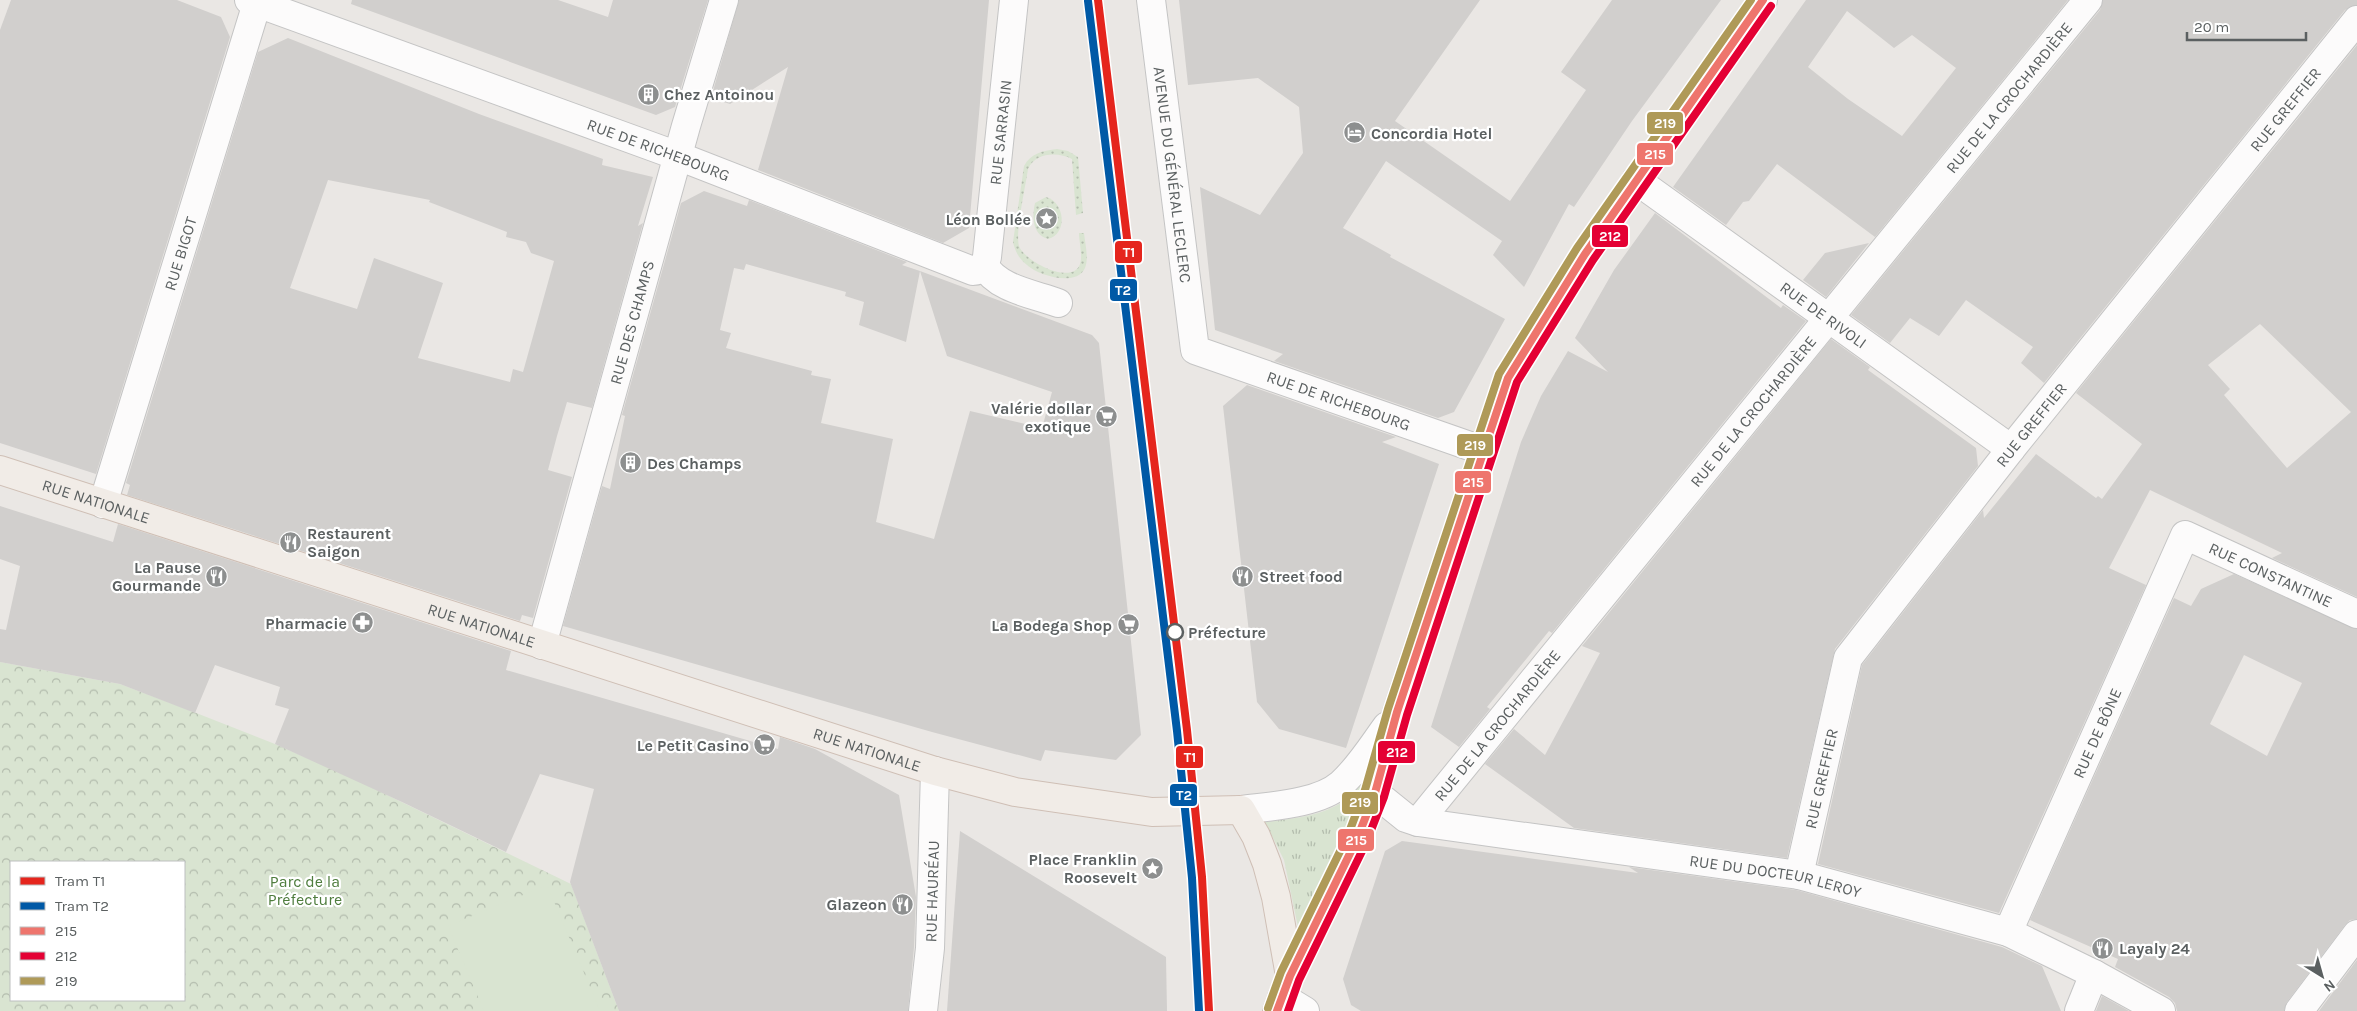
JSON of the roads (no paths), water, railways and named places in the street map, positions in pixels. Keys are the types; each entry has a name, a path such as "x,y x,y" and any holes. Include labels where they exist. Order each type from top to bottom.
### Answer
{"main road":[{"name":"RUE NATIONALE","path":"0,470 935,771 1015,792 1152,812 1241,810"},
{"path":"1241,810 1256,836 1267,864 1276,897 1288,999"}],"street":[{"name":"RUE DES CHAMPS","path":"542,645 678,156 724,0"},
{"name":"RUE SARRASIN","path":"984,265 988,247 1014,0"},
{"name":"AVENUE DU GÉNÉRAL LECLERC","path":"1151,0 1195,350"},
{"path":"1288,999 1375,793 1375,757 1397,712 1508,378 1585,254 1763,0"},
{"name":"RUE DE LA CROCHARDIÈRE","path":"1418,822 2088,0"},
{"name":"RUE DE RICHEBOURG","path":"255,1 678,156 973,271 977,271 984,265"},
{"name":"RUE BIGOT","path":"103,504 255,1"},
{"name":"RUE GREFFIER","path":"1799,875 1848,658 2011,450 2357,20"},
{"name":"RUE DE RIVOLI","path":"1636,180 2011,450"},
{"path":"984,265 989,274 1005,284 1058,303"},
{"name":"RUE DE RICHEBOURG","path":"1195,350 1484,450"},
{"name":"RUE CONSTANTINE","path":"2185,535 2357,614"},
{"name":"RUE DE BÔNE","path":"2008,932 2185,535"},
{"path":"1241,810 1290,803 1325,794 1375,757"},
{"name":"RUE HAURÉAU","path":"923,1011 930,948 935,771"},
{"name":"RUE DU DOCTEUR LEROY","path":"1375,793 1406,818 1418,822 1799,875 2008,932 2094,974 2161,1011"},
{"path":"2299,1011 2357,934"},
{"path":"2079,1011 2094,974"}],"tram line":[{"name":"T1","path":"1098,0 1187,730 1202,877 1209,1011"},
{"name":"T2","path":"1088,1 1177,731 1192,878 1199,1011"}],"place":[{"name":"Chez Antoinou","path":"648,94"},
{"name":"Concordia Hotel","path":"1355,133"},
{"name":"Léon Bollée","path":"1047,219"},
{"name":"Valérie dollar exotique","path":"1107,417"},
{"name":"Des Champs","path":"631,463"},
{"name":"Restaurent Saigon","path":"291,542"},
{"name":"La Pause Gourmande","path":"217,576"},
{"name":"Street food","path":"1243,576"},
{"name":"Pharmacie","path":"363,623"},
{"name":"La Bodega Shop","path":"1128,625"},
{"name":"Préfecture","path":"1175,632"},
{"name":"Le Petit Casino","path":"765,745"},
{"name":"Place Franklin Roosevelt","path":"1153,868"},
{"name":"Glazeon","path":"903,904"},
{"name":"Layaly 24","path":"2103,948"}],"park label":[{"name":"Parc de la Préfecture","path":"305,890"}]}
